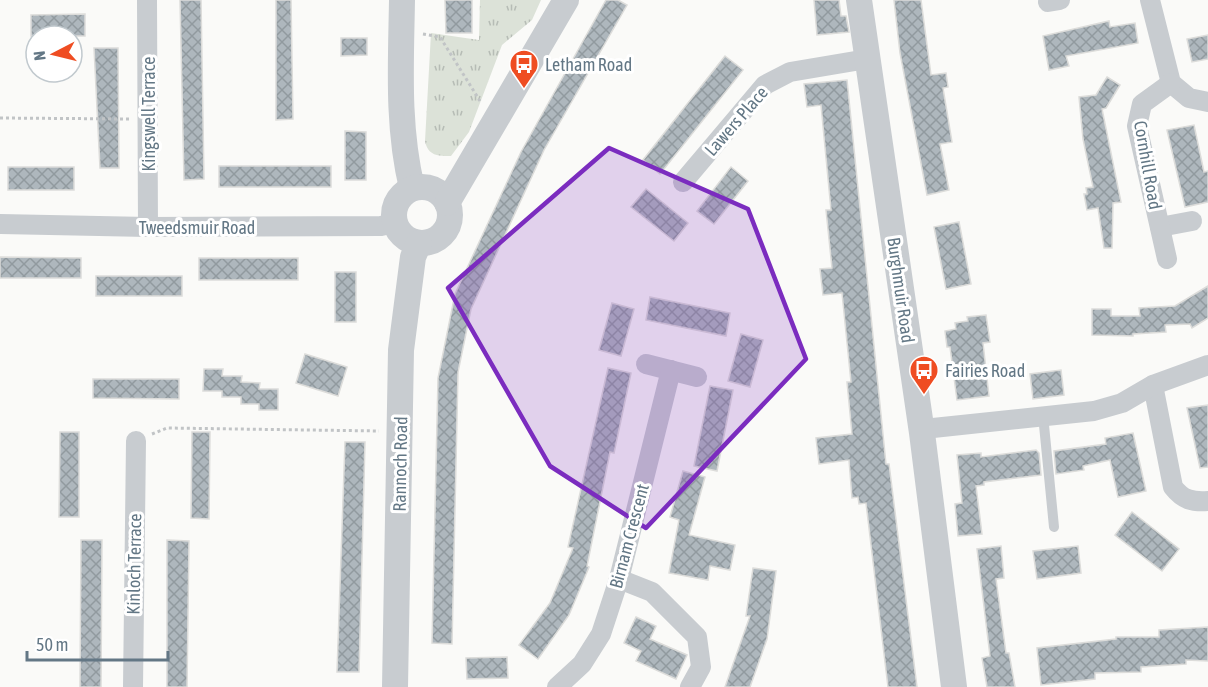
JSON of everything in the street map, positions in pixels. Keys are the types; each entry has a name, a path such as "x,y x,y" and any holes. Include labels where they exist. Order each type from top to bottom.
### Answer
{"street":[{"name":"Kingswell Terrace","path":"147,0 148,227"},
{"path":"402,0 403,151 412,188"},
{"path":"447,203 566,0"},
{"name":"Burghmuir Road","path":"859,0 922,433 954,687"},
{"path":"1150,0 1171,83 1190,98 1208,102"},
{"name":"Lawers Place","path":"683,182 765,85 790,72 867,59"},
{"name":"Cornhill Road","path":"1167,259 1138,119 1142,104 1171,83"},
{"path":"429,187 443,196 447,203 450,214 448,226 441,236 431,242 419,243 404,237 394,223 396,202 412,188 429,187"},
{"name":"Cornhill Road","path":"1160,227 1192,221"},
{"name":"Tweedsmuir Road","path":"0,224 148,227 381,226 394,223"},
{"name":"Rannoch Road","path":"395,687 401,350 413,257 419,243"},
{"path":"646,364 697,377"},
{"path":"922,433 933,428 1094,411 1122,403 1153,385 1208,365"},
{"name":"Birnam Crescent","path":"557,687 590,652 601,634 619,579 671,370"},
{"path":"1153,385 1173,487 1180,497 1193,502 1208,501"},
{"name":"Kinloch Terrace","path":"133,687 136,441"},
{"path":"619,579 652,592 696,637 701,667 690,687"}],"lane":[{"path":"1043,415 1054,527"}],"path":[{"path":"402,31 440,37 494,123"},
{"path":"0,118 148,120"},
{"path":"136,441 167,428 401,431"}],"highlighted area":[{"path":"609,148 748,209 806,359 646,528 550,466 448,288"}],"green space":[{"path":"480,0 541,0 532,20 502,45 469,132 451,156 438,155 428,150 425,141 431,33 479,40"}],"building":[{"path":"180,0 201,0 204,179 184,180"},
{"path":"276,0 291,0 293,119 276,120"},
{"path":"445,0 472,0 472,33 446,33"},
{"path":"606,0 618,0 627,5 544,150 471,309 458,372 452,644 432,643 438,378 455,294 521,152"},
{"path":"814,0 839,0 841,16 846,16 849,32 817,35"},
{"path":"894,0 921,0 931,75 946,73 948,87 943,88 952,142 940,144 949,190 927,195 900,53"},
{"path":"85,14 85,36 84,24 31,24 31,15"},
{"path":"1109,21 1110,27 1135,23 1138,43 1066,56 1069,66 1049,70 1043,36"},
{"path":"1208,35 1208,59 1192,62 1187,39"},
{"path":"341,38 367,38 367,55 341,56"},
{"path":"94,48 118,48 119,168 100,168"},
{"path":"725,56 743,70 660,174 643,160"},
{"path":"1107,77 1120,85 1106,108 1102,109 1121,202 1113,203 1112,248 1104,248 1098,208 1087,210 1084,194 1087,194 1086,188 1093,187 1083,139 1079,97 1096,95"},
{"path":"847,80 886,464 889,464 917,687 888,687 866,503 859,504 858,497 852,498 849,460 819,464 816,438 852,434 847,382 851,382 842,293 823,295 820,269 832,268 826,210 831,210 821,105 807,107 804,84"},
{"path":"1194,125 1204,172 1208,171 1208,202 1185,207 1167,130"},
{"path":"345,131 366,132 366,180 345,180"},
{"path":"219,166 331,166 331,187 219,187"},
{"path":"8,167 74,167 74,190 8,190"},
{"path":"731,167 748,181 714,224 697,211"},
{"path":"646,189 688,223 674,241 631,207"},
{"path":"959,222 971,284 946,289 934,227"},
{"path":"0,257 81,258 81,278 0,278"},
{"path":"199,258 298,258 298,280 199,280"},
{"path":"335,272 356,272 356,322 335,322"},
{"path":"96,276 182,276 182,296 96,296"},
{"path":"1208,286 1208,318 1192,328 1190,324 1165,325 1166,332 1133,334 1133,336 1092,335 1092,309 1111,309 1111,316 1140,316 1139,308 1175,306"},
{"path":"650,297 730,313 726,336 646,320"},
{"path":"612,303 634,309 621,356 599,350"},
{"path":"986,315 990,342 983,343 989,396 957,400 950,347 947,347 945,331 956,329 955,323 968,321 967,317"},
{"path":"741,334 763,340 750,387 728,381"},
{"path":"305,354 347,367 338,396 296,383"},
{"path":"608,368 631,373 614,453 610,452 587,566 589,567 569,615 538,659 519,645 550,603 573,548 568,547"},
{"path":"204,369 223,369 222,376 242,376 241,382 260,383 259,389 278,389 278,410 259,410 259,404 241,404 241,397 222,397 222,391 203,391"},
{"path":"1061,370 1064,395 1033,399 1030,374"},
{"path":"93,379 179,379 179,399 93,398"},
{"path":"710,386 733,390 717,471 694,466"},
{"path":"1208,405 1208,467 1200,468 1187,408"},
{"path":"60,432 79,432 79,517 59,517"},
{"path":"192,432 210,432 209,519 191,518"},
{"path":"1133,433 1146,491 1118,497 1110,460 1083,466 1084,470 1056,474 1054,451 1106,444 1105,438"},
{"path":"345,442 365,442 359,672 337,672"},
{"path":"1036,450 1039,453 1041,475 984,482 984,485 976,486 982,534 958,536 955,504 962,503 957,455 981,453 981,457"},
{"path":"683,471 705,477 689,535 735,545 730,570 710,566 708,580 669,573 679,520 670,517"},
{"path":"1132,512 1179,549 1162,571 1115,535"},
{"path":"81,540 102,540 101,687 80,687"},
{"path":"167,540 189,541 187,687 167,687"},
{"path":"1001,546 1004,578 996,579 1006,653 1009,653 1015,687 987,687 982,658 990,656 977,549"},
{"path":"1078,546 1081,573 1037,579 1033,551"},
{"path":"753,568 776,571 767,639 750,687 725,687 750,616 746,616"},
{"path":"636,617 656,626 650,639 687,655 676,679 636,661 641,651 624,643"},
{"path":"1208,627 1208,661 1186,660 1186,664 1141,667 1141,672 1095,673 1095,679 1041,685 1037,648 1116,639 1116,637 1159,637 1159,630"},
{"path":"507,657 508,678 467,679 466,658"}],"place":[{"name":"Letham Road","path":"524,90"},
{"name":"Fairies Road","path":"924,396"}]}
